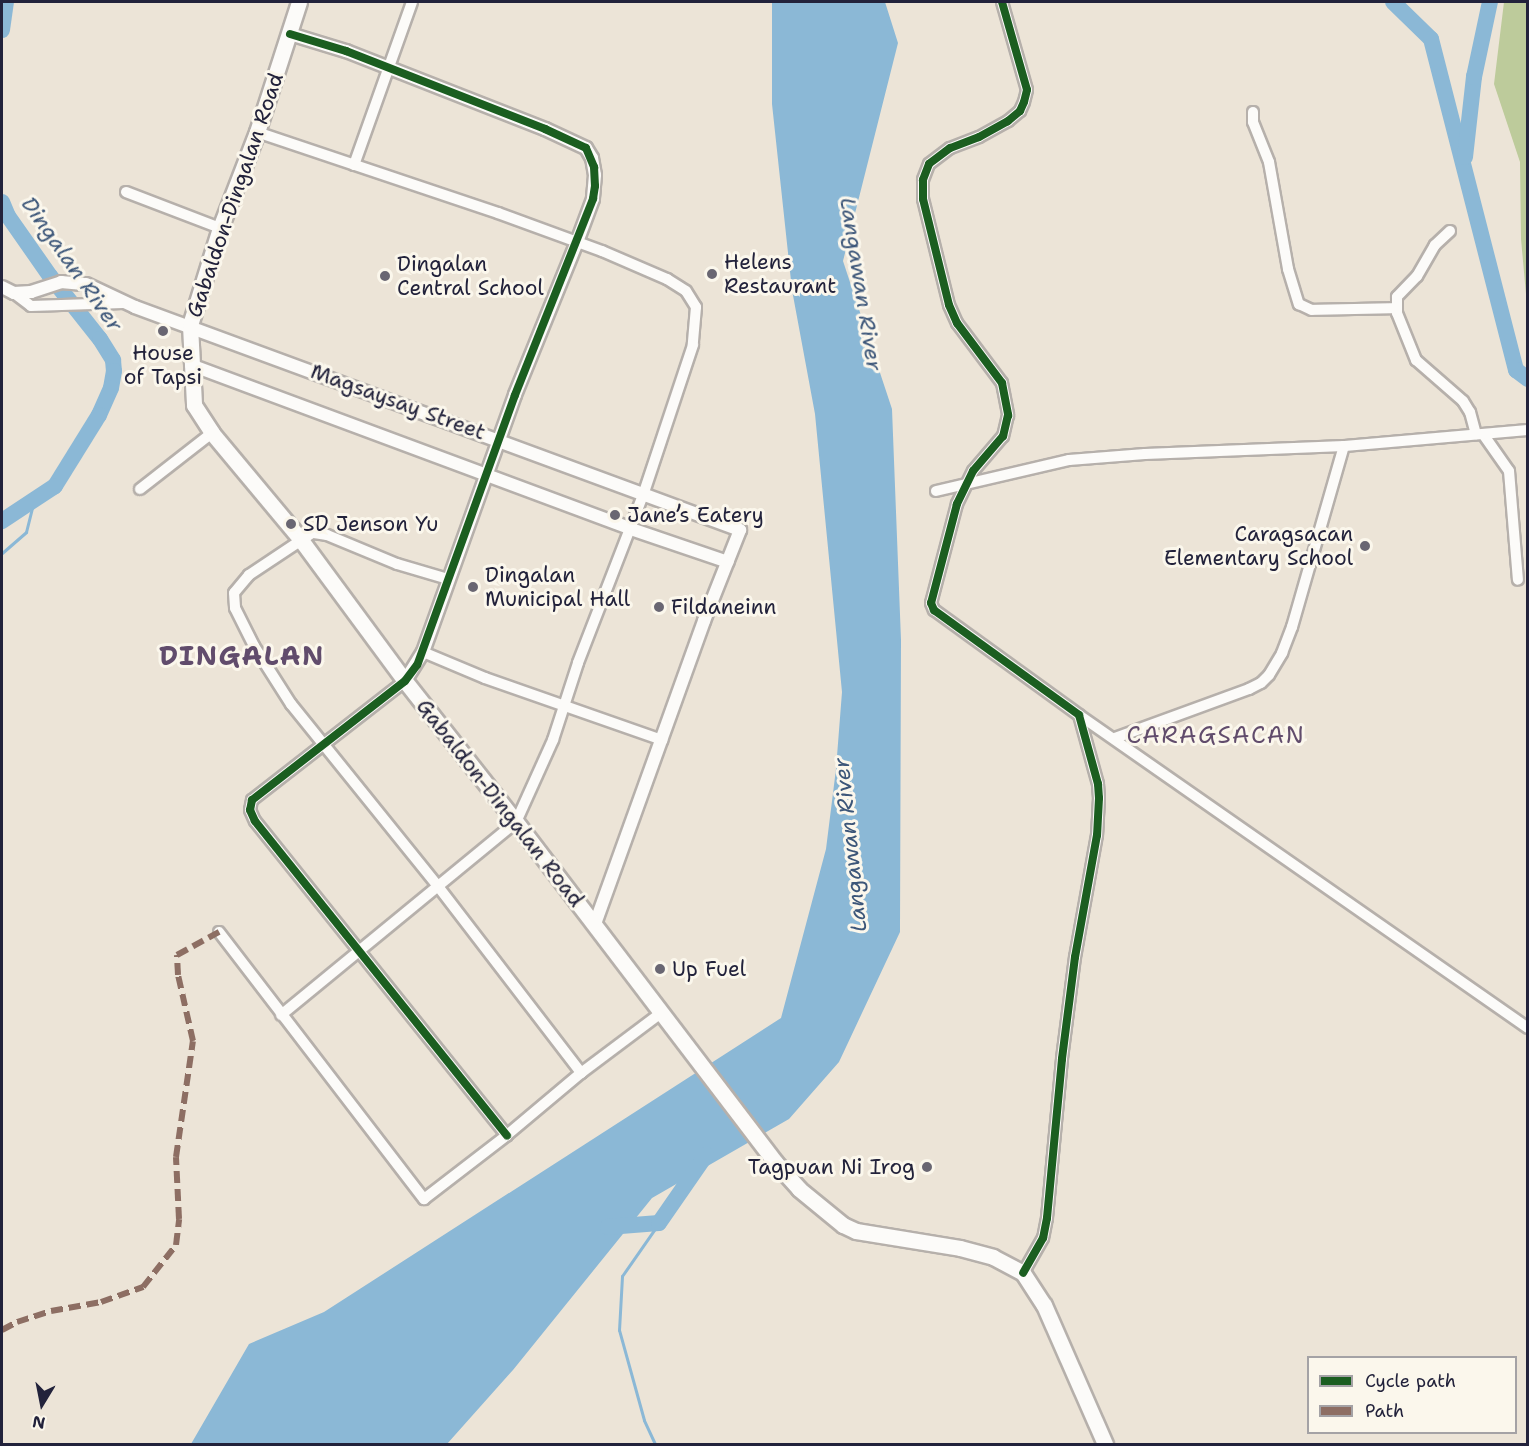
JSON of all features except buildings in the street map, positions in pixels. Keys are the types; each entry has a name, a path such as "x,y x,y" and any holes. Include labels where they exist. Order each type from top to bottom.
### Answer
{"main road":[{"name":"Gabaldon-Dingalan Road","path":"299,2 257,132 220,228 190,326 194,405 212,433 301,540 405,681 798,1189 843,1226 856,1231 960,1248 993,1257 1023,1273 1044,1305 1105,1444"}],"street":[{"path":"354,165 412,2"},
{"path":"1002,2 1027,90 1024,102 1020,111 1008,121 979,137 950,148 930,164 923,180 923,199 949,305 957,323 1002,383 1006,400 1007,428 965,484 951,522 931,603 939,614 1079,715 1527,1028"},
{"path":"290,34 346,51 545,129 585,148 592,158 595,186 577,242 515,395 501,440 423,652 405,681 252,800 250,810 255,821 507,1135"},
{"path":"1253,112 1253,122 1269,162 1288,269 1299,304 1312,310 1396,308"},
{"path":"257,132 577,242 667,279 686,291 696,307 693,345 643,495 542,768 516,822 281,1015"},
{"path":"126,192 220,228"},
{"path":"1450,231 1435,245 1417,276 1397,297 1396,308 1416,360 1463,401 1479,434 1509,471 1518,580"},
{"name":"Magsaysay Street","path":"14,293 43,289 61,282 86,284 108,292 123,303 501,440 740,530 728,562 631,529 191,365"},
{"path":"2,287 26,303 40,306 88,302 123,303"},
{"path":"936,490 1069,460 1145,454 1344,446 1527,430"},
{"path":"140,489 212,433"},
{"path":"1115,738 1249,688 1261,683 1269,675 1282,652 1295,617 1344,446"},
{"path":"448,579 397,564 327,535 312,533 268,561 236,588 236,609 254,646 291,704 437,885 582,1073"},
{"path":"595,924 728,562"},
{"path":"423,652 564,706 662,740"},
{"path":"1023,1273 1043,1238 1047,1218 1062,1059 1075,957 1097,835 1098,784 1079,715"},
{"path":"219,932 424,1199 661,1013"}],"green space":[{"path":"1504,2 1527,2 1527,305 1521,239 1520,162 1494,84"}],"water":[{"path":"772,2 885,2 898,43 843,261 892,409 901,640 900,932 839,1062 789,1119 652,1198 513,1370 447,1444 191,1444 249,1344 324,1312 781,1018 826,849 836,769 842,692 815,414 792,290 772,104"}],"waterway":[{"name":"Dingalan River","path":"2,30 6,2"},
{"path":"1393,2 1431,39 1516,370 1528,379"},
{"path":"1465,157 1474,77 1490,2"},
{"name":"Dingalan River","path":"2,202 8,216 50,276 100,339 113,360 114,371 111,388 99,415 55,486 2,521"},
{"path":"2,553 26,532 34,500"},
{"name":"Langawan River","path":"608,1227 659,1223 706,1155"},
{"path":"655,1444 644,1420 619,1330 622,1276 659,1223"}],"marked path":[{"path":"2,1330 17,1322 51,1311 101,1302 143,1287 176,1245 179,1219 176,1157 193,1041 178,975 177,955 219,932"}],"cycle path":[{"path":"1002,2 1027,90 1024,102 1020,111 1008,121 979,137 950,148 929,164 923,180 923,199 949,305 957,323 1002,383 1008,415 1003,436 973,471 957,504 931,603 934,610 1079,715 1098,784 1099,798 1097,835 1075,957 1062,1059 1047,1218 1043,1238 1023,1273"},
{"path":"290,34 346,51 545,129 586,148 594,167 593,199 515,395 417,665 405,681 252,800 250,810 255,821 507,1135"}],"place":[{"name":"Helens Restaurant","path":"712,274"},
{"name":"Dingalan Central School","path":"385,276"},
{"name":"House of Tapsi","path":"163,331"},
{"name":"Jane’s Eatery","path":"615,515"},
{"name":"SD Jenson Yu","path":"291,524"},
{"name":"Caragsacan Elementary School","path":"1365,546"},
{"name":"Dingalan Municipal Hall","path":"473,587"},
{"name":"Fildaneinn","path":"659,607"},
{"name":"Up Fuel","path":"660,969"},
{"name":"Tagpuan Ni Irog","path":"927,1167"}],"district":[{"name":"DINGALAN","path":"242,656"},
{"name":"CARAGSACAN","path":"1216,736"}]}
